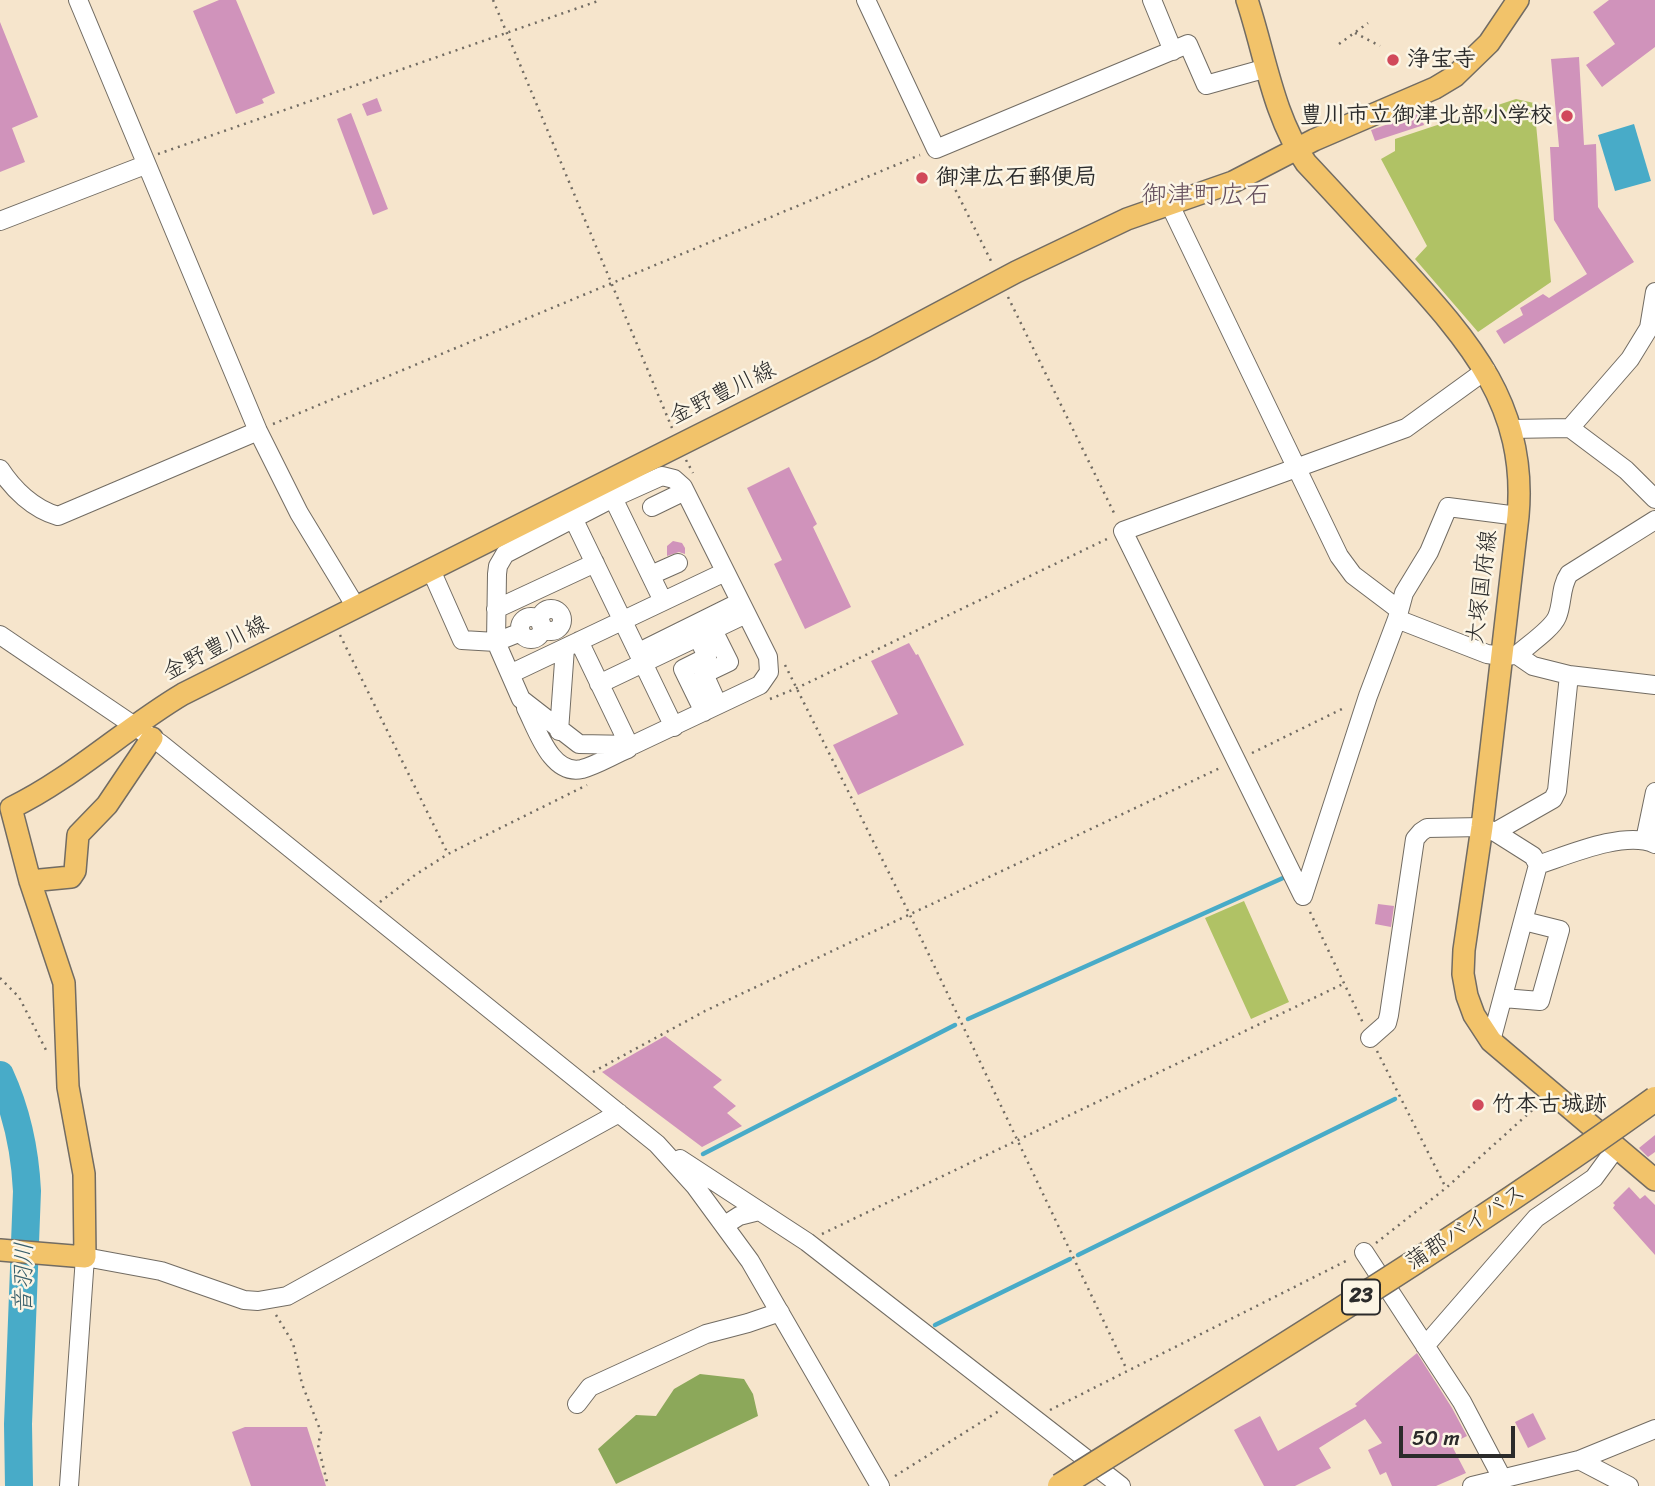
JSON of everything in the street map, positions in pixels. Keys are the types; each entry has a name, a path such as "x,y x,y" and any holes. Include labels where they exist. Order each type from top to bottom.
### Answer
{"highway":[{"name":"蒲郡バイパス","path":"1060,1486 1375,1288 1655,1099"},
{"name":"蒲郡バイパス","path":"1073,1486 1355,1311 1655,1109"}],"main road":[{"name":"大塚国府線","path":"1247,0 1289,136 1297,150 1423,290 1486,370 1510,429 1519,472 1509,655 1488,829 1464,950 1463,974 1467,996 1474,1015 1491,1041 1655,1180"},
{"name":"金野豊川線","path":"81,1257 84,1174 68,1087 64,983 6,810 58,782 135,725 183,694 332,618 680,446 1000,281 1127,219 1233,182 1314,140 1435,88 1455,76 1489,43 1518,0"},
{"path":"30,881 71,877 75,871 78,835 107,805 152,738"},
{"path":"0,1251 81,1257"}],"street":[{"path":"78,0 258,430 299,513 356,607"},
{"path":"866,0 936,149 1188,44 1206,85 1267,68"},
{"path":"1152,0 1172,51"},
{"path":"0,221 145,165"},
{"path":"1169,203 1339,556 1353,575 1398,614 1487,654 1509,655 1533,666 1569,675 1655,685"},
{"path":"1570,428 1630,359 1649,328 1655,292"},
{"path":"1486,370 1406,428 1123,531 1303,896 1404,593 1429,552 1448,508 1518,516"},
{"path":"1510,429 1570,428 1626,470 1655,499"},
{"path":"0,469 12,488 48,513 58,516 258,430"},
{"path":"662,476 677,481 685,491 768,657 769,672 760,685 674,727 584,768 567,769 553,758 521,699 496,642 498,566 505,554 662,476"},
{"path":"652,507 685,491"},
{"path":"613,498 663,601"},
{"path":"573,518 674,727"},
{"path":"1509,655 1553,623 1558,616 1565,580 1569,574 1655,520"},
{"path":"496,608 595,563"},
{"path":"651,575 678,563"},
{"path":"431,570 462,640 496,642 521,632 526,638 534,639 540,633 541,624"},
{"path":"510,674 725,572"},
{"path":"641,658 706,633 743,608"},
{"path":"599,684 641,658 743,608"},
{"path":"706,633 707,657 683,669 711,709"},
{"path":"0,635 135,725 657,1144 807,1242 1121,1486"},
{"path":"572,645 635,744"},
{"path":"559,730 562,687 572,645"},
{"path":"531,664 562,687"},
{"path":"1370,1038 1387,1023 1389,1015 1415,839 1427,828 1488,829 1553,799 1557,791 1569,675"},
{"path":"521,699 579,744 635,744"},
{"path":"1538,865 1606,844 1650,842 1655,792"},
{"path":"1488,829 1533,856 1538,865 1491,1041"},
{"path":"1503,998 1540,1001 1560,930 1524,921"},
{"path":"69,1486 81,1257 161,1271 244,1300 267,1300 299,1292 619,1113"},
{"path":"657,1144 695,1186 750,1261 880,1486"},
{"path":"1425,1346 1536,1219 1594,1178 1616,1148"},
{"path":"725,1225 739,1216 759,1211"},
{"path":"1364,1252 1462,1402 1502,1478"},
{"path":"577,1404 590,1387 706,1334 748,1323 779,1311"},
{"path":"1472,1486 1502,1478 1533,1479 1655,1429"},
{"path":"1579,1460 1629,1486"}],"path":[{"path":"493,0 680,446"},
{"path":"145,165 155,155 601,0"},
{"path":"1339,44 1368,23"},
{"path":"1354,33 1380,46"},
{"path":"258,430 936,149 1123,531 797,688 909,913 1127,1370"},
{"path":"332,618 448,855 415,875 369,911"},
{"path":"578,1080 705,1010 1368,696"},
{"path":"807,1242 1343,984"},
{"path":"1035,1418 1364,1252 1446,1188 1552,1092"},
{"path":"267,1300 293,1343 302,1384 321,1432 318,1446 328,1486"},
{"path":"880,1486 1013,1401"}],"green space":[{"path":"1516,99 1534,103 1551,282 1478,332 1415,259 1427,246 1381,159 1395,151 1395,139"},
{"path":"1244,901 1289,1002 1251,1019 1205,918"},
{"path":"700,1374 744,1379 753,1394 758,1416 616,1484 598,1449 636,1415 656,1416 674,1389"}],"water":[{"path":"1634,124 1651,181 1615,191 1598,135"}],"building":[{"path":"219,0 236,0 275,93 262,99 264,103 236,114 193,11"},
{"path":"1609,0 1655,0 1655,47 1602,87 1586,65 1615,44 1593,12"},
{"path":"0,22 38,117 12,128 25,162 0,172"},
{"path":"1579,57 1584,145 1596,144 1598,207 1634,262 1504,344 1496,331 1523,315 1520,308 1543,294 1549,298 1587,274 1554,220 1550,147 1559,147 1551,59"},
{"path":"377,98 382,111 367,116 362,104"},
{"path":"351,113 388,209 373,215 337,119"},
{"path":"1420,113 1424,125 1375,141 1371,130"},
{"path":"789,467 817,524 813,527 851,607 805,629 774,564 782,560 747,488"},
{"path":"673,541 682,543 685,554 679,552 667,556 667,546"},
{"path":"909,643 916,655 918,654 964,745 858,795 833,745 898,714 871,661"},
{"path":"1378,904 1394,906 1391,927 1375,924"},
{"path":"665,1036 722,1080 713,1087 736,1106 727,1113 742,1126 702,1147 602,1072"},
{"path":"1655,1135 1655,1152 1648,1157 1639,1148"},
{"path":"1629,1187 1640,1199 1645,1195 1655,1205 1655,1255 1613,1208 1613,1203"},
{"path":"1417,1353 1467,1436 1451,1444 1466,1473 1436,1486 1392,1486 1386,1472 1380,1475 1368,1450 1382,1443 1365,1419 1319,1448 1331,1468 1295,1486 1264,1486 1234,1430 1260,1416 1278,1451 1357,1406 1355,1404"},
{"path":"1533,1413 1546,1439 1528,1448 1515,1422"},
{"path":"245,1427 307,1427 326,1486 251,1486 232,1432"}],"waterway":[{"path":"968,1019 1283,878"},
{"path":"703,1154 955,1025"},
{"name":"音羽川","path":"0,1075 19,1132 27,1191 18,1424 19,1486"},
{"path":"1078,1255 1395,1099"},
{"path":"935,1325 1070,1259"}],"place":[{"name":"浄宝寺","path":"1393,60"},
{"name":"豊川市立御津北部小学校","path":"1567,116"},
{"name":"御津広石郵便局","path":"922,178"},
{"name":"竹本古城跡","path":"1478,1105"}],"district":[{"name":"御津町広石","path":"1206,196"}]}
